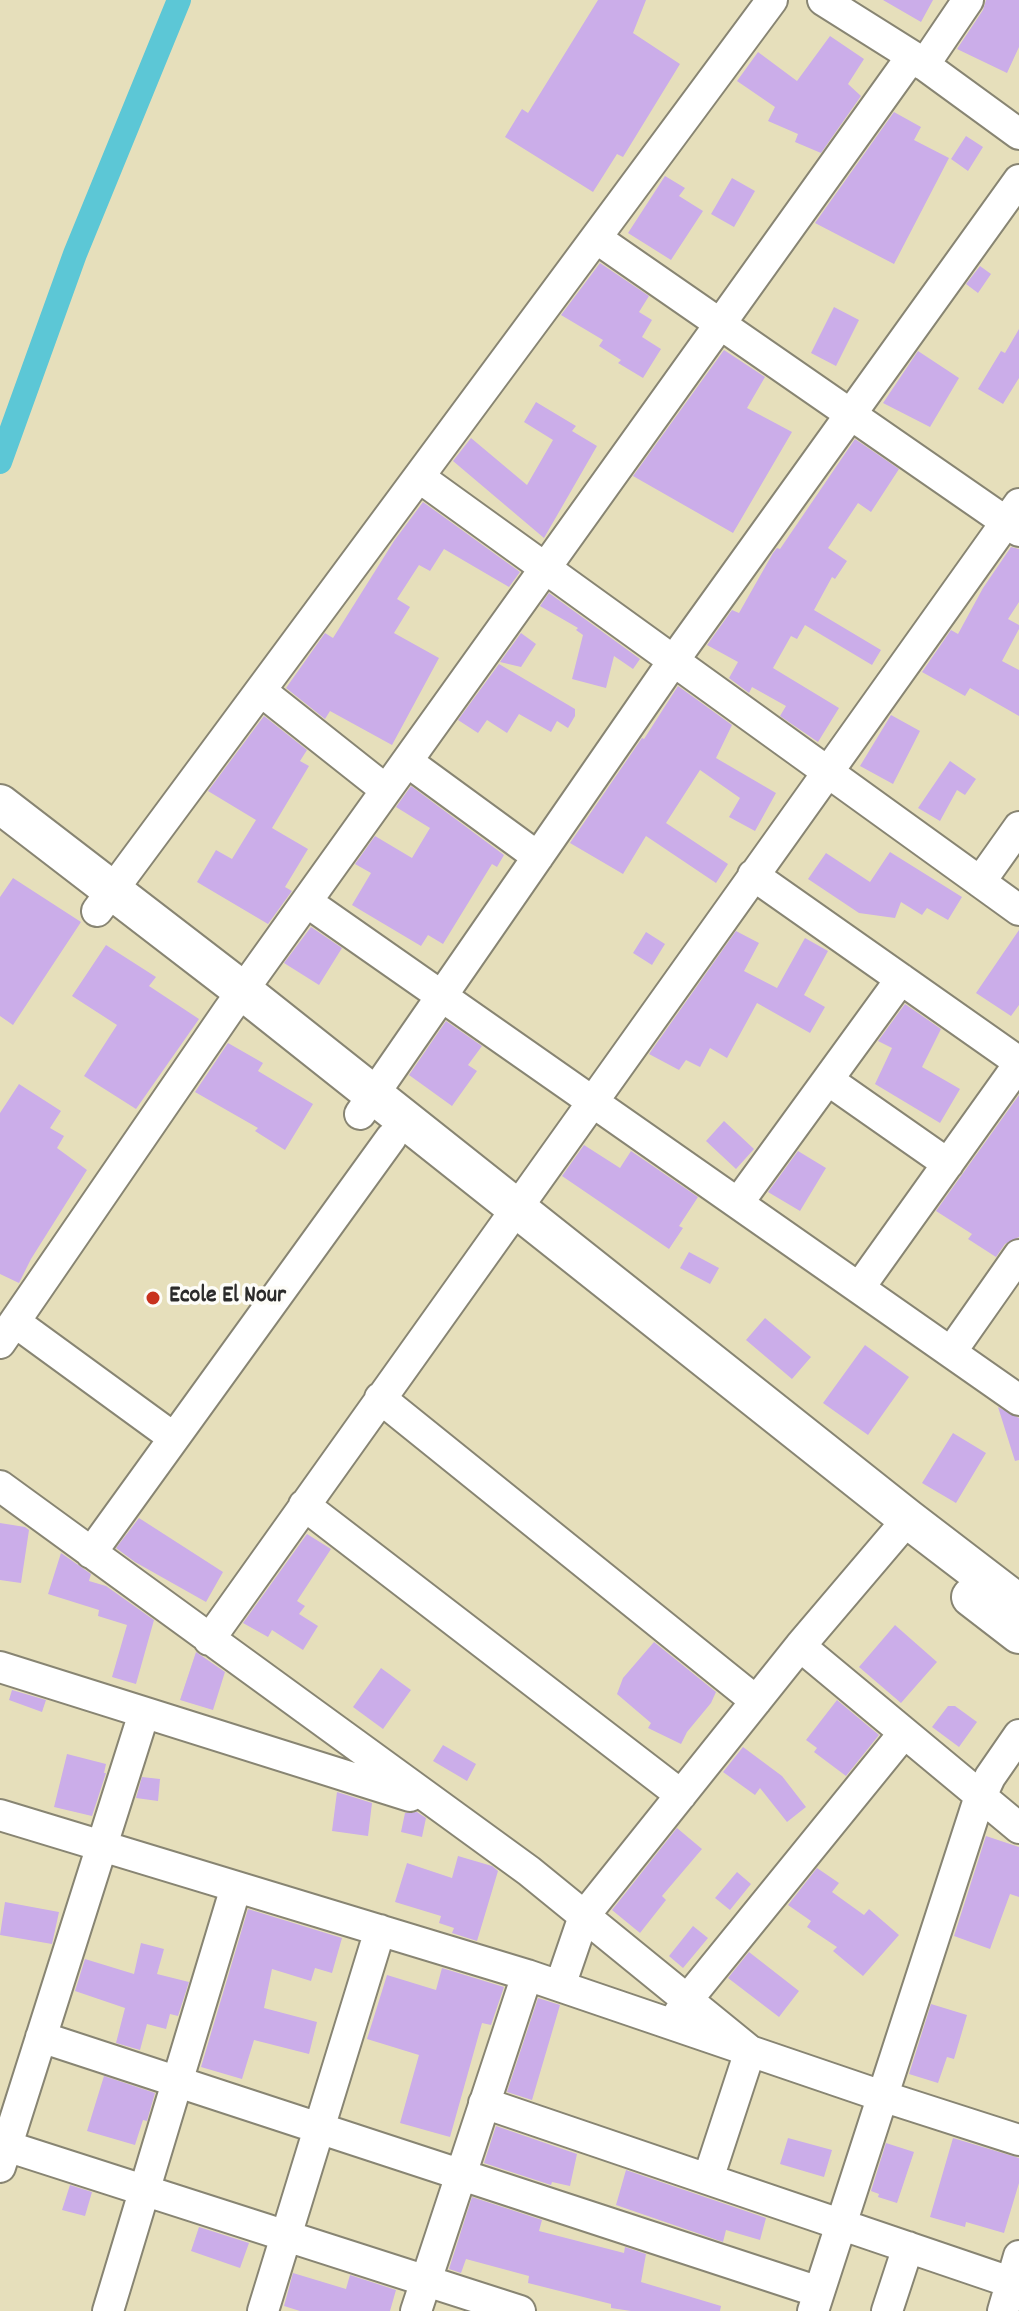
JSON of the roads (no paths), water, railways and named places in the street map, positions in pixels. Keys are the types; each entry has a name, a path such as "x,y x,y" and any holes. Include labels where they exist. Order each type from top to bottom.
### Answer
{"main road":[{"path":"0,804 22,843 105,901 236,1001 509,1216 900,1528 1019,1634"},
{"path":"367,1104 391,1138 509,1216"},
{"path":"900,1528 1019,1604"}],"street":[{"path":"105,901 772,0"},
{"path":"823,0 918,61 1019,134"},
{"path":"174,1438 7,1333 236,1001 720,325 918,61 968,0"},
{"path":"367,1104 674,660 1019,180"},
{"path":"209,1640 827,771 1015,519 851,415 596,238"},
{"path":"419,477 1019,910"},
{"path":"261,691 386,790"},
{"path":"408,762 538,857"},
{"path":"980,882 1019,827"},
{"path":"753,875 1019,1063 859,1288"},
{"path":"307,902 1019,1400"},
{"path":"738,1203 901,979"},
{"path":"828,1080 948,1164"},
{"path":"91,1553 391,1138"},
{"path":"951,1352 1019,1255"},
{"path":"380,1398 756,1701"},
{"path":"0,1486 529,1871 584,1916 680,2012 750,2051 1019,2140"},
{"path":"304,1505 681,1795"},
{"path":"560,1986 584,1916 800,1646 900,1528"},
{"path":"800,1646 1019,1828"},
{"path":"0,1667 437,1805"},
{"path":"144,1713 2,2152 145,2190 520,2311"},
{"path":"680,2012 904,1733"},
{"path":"41,2037 461,2174 816,2302 981,1797 990,1777 1019,1735"},
{"path":"0,1815 560,1986 680,2012"},
{"path":"108,2311 236,1887"},
{"path":"263,2311 380,1930"},
{"path":"416,2311 527,1975"},
{"path":"708,2179 750,2051"},
{"path":"484,2103 1013,2284"},
{"path":"887,2311 908,2247"}],"waterway":[{"path":"0,462 75,254 179,0"}],"place":[{"name":"Ecole El Nour","path":"153,1298"}]}
